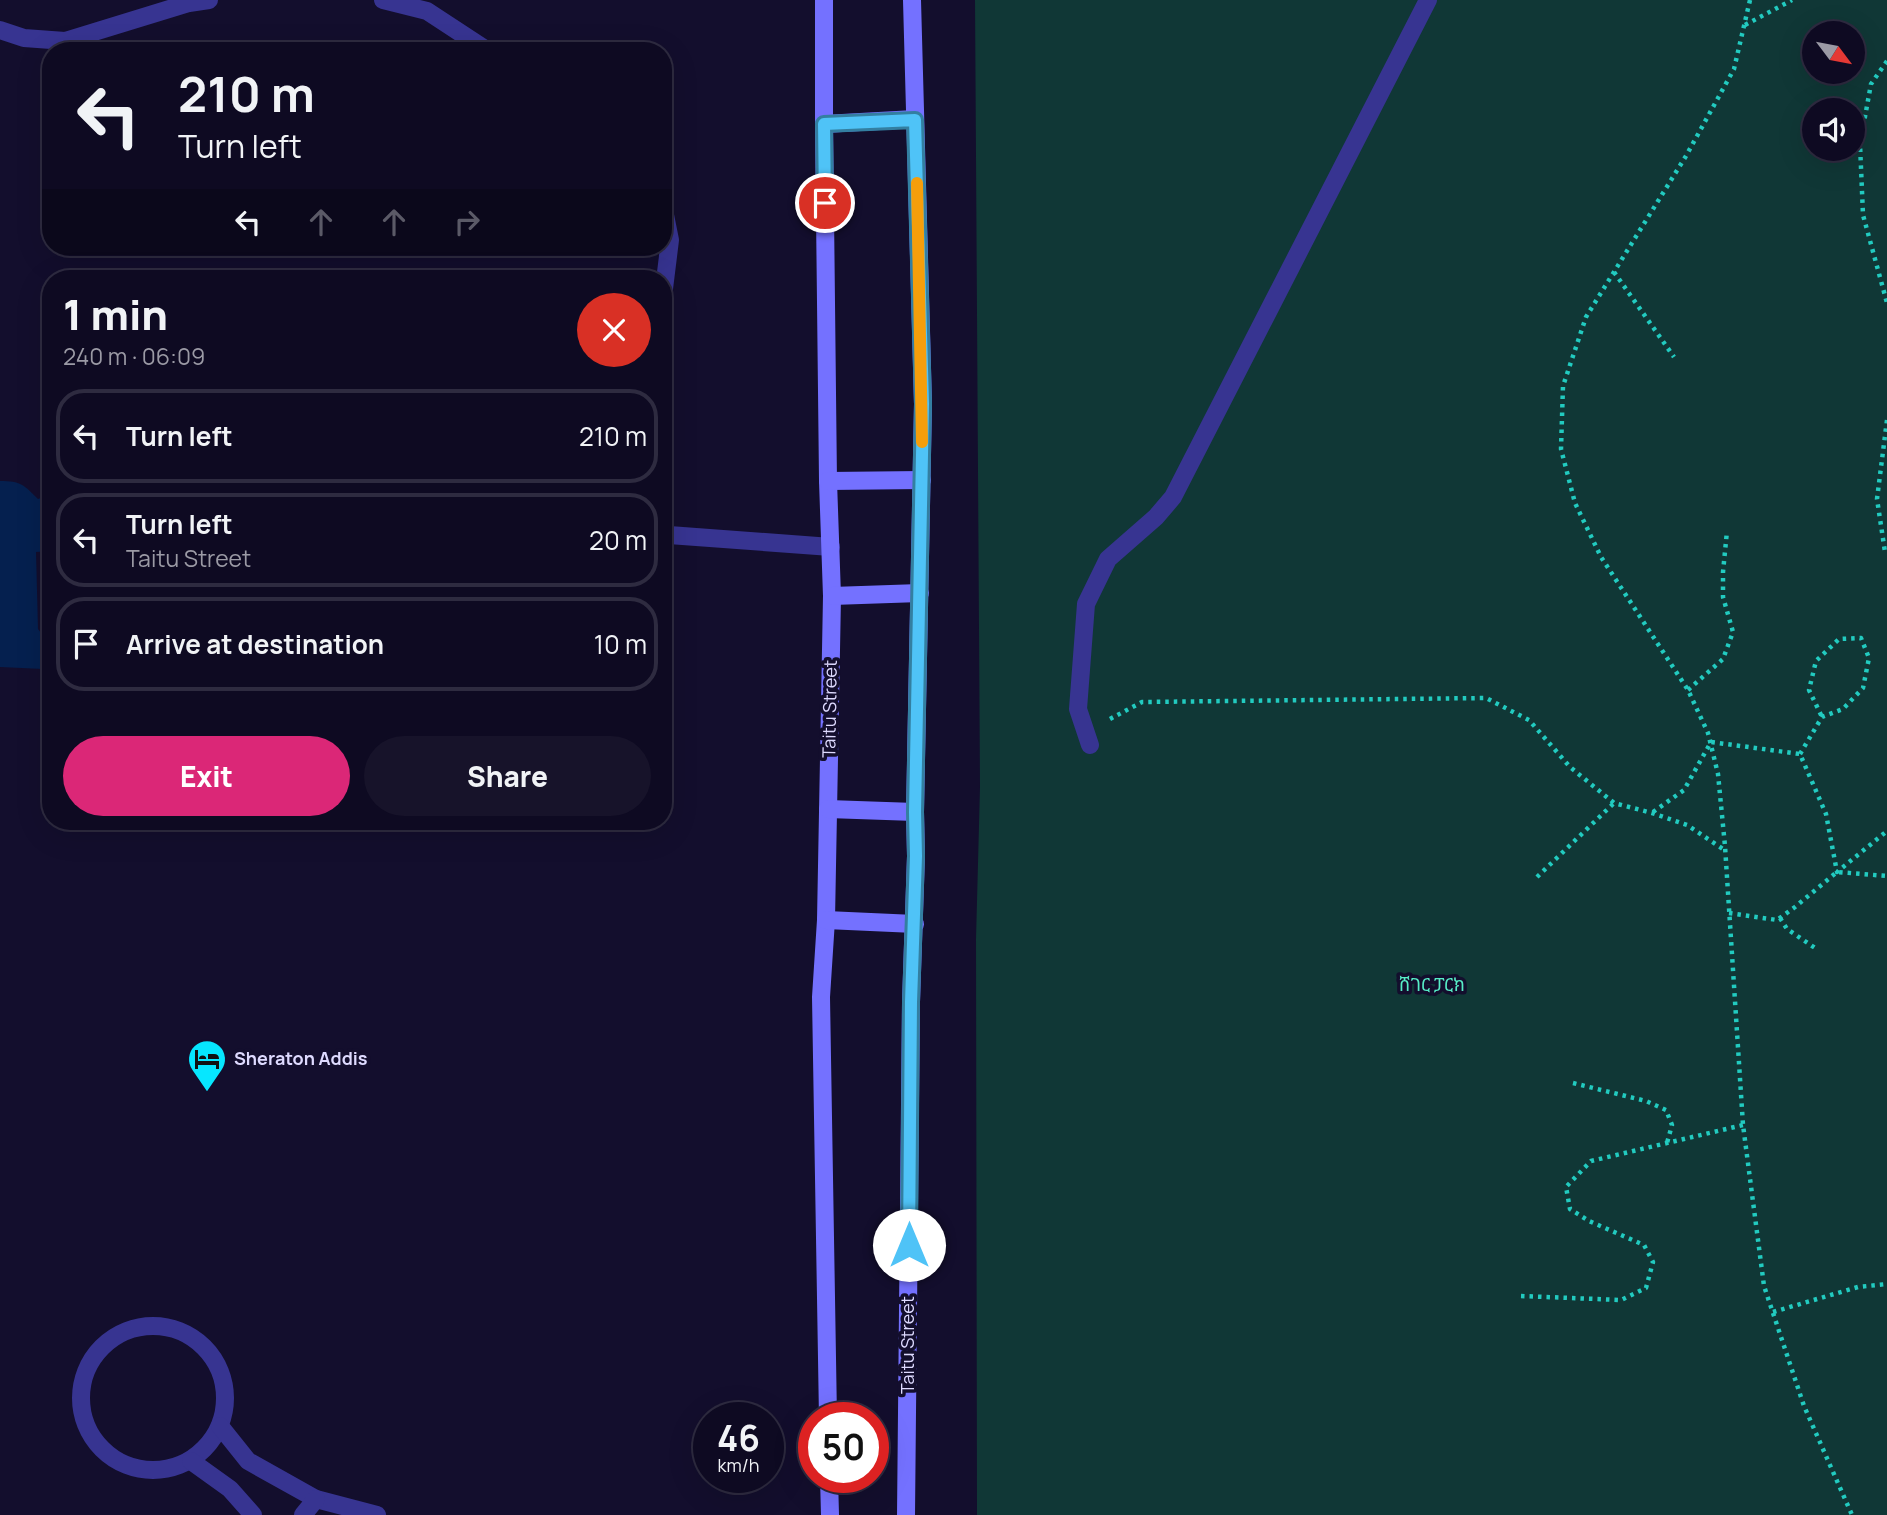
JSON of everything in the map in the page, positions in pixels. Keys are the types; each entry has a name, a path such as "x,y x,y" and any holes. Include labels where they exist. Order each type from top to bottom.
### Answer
{"main road":[{"name":"Taitu Street","path":"824,0 828,481 832,596 826,920 821,997 828,1402"},
{"name":"Taitu Street","path":"906,1515 911,1002 915,924 923,404 912,0"},
{"path":"824,124 915,120"},
{"path":"828,481 922,480"},
{"path":"832,596 920,593"},
{"path":"828,809 915,812"},
{"path":"826,920 915,924"},
{"path":"829,1493 830,1515"}],"lane":[{"path":"0,30 24,38 65,41 189,3 209,0"},
{"path":"383,0 427,11 474,42"},
{"path":"1090,745 1077,709 1086,604 1108,559 1156,517 1173,497 1428,0"},
{"path":"672,535 831,547"},
{"path":"146,1325 171,1327 186,1332 206,1347 221,1368 226,1393 220,1426 191,1461 177,1467 152,1471 127,1466 103,1451 88,1431 80,1406 82,1381 93,1357 121,1332 146,1325"},
{"path":"220,1426 248,1461 316,1499 377,1515"},
{"path":"191,1461 230,1489 253,1515"},
{"path":"303,1515 316,1499"}],"path":[{"path":"1750,0 1734,69 1686,156 1586,317 1563,386 1561,449 1575,503 1601,557 1688,690 1709,733 1718,774 1726,851 1743,1125 1764,1286 1804,1406 1852,1515"},
{"path":"1745,25 1792,0"},
{"path":"1887,61 1871,85 1860,144 1863,215 1887,303"},
{"path":"1614,272 1674,357"},
{"path":"1887,420 1877,499 1887,554"},
{"path":"1688,690 1723,659 1733,632 1724,597 1723,572 1727,531"},
{"path":"1800,754 1822,717 1843,709 1863,688 1869,658 1861,638 1839,639 1816,661 1809,690 1822,717"},
{"path":"1090,745 1112,717 1142,702 1486,698 1529,720 1570,768 1614,803 1687,825 1726,851"},
{"path":"1711,742 1800,754"},
{"path":"1652,813 1684,790 1711,742"},
{"path":"1800,754 1825,814 1837,872"},
{"path":"1537,877 1614,803"},
{"path":"1729,913 1776,920 1780,918 1887,831"},
{"path":"1837,872 1887,876"},
{"path":"1780,918 1787,929 1818,950"},
{"path":"1573,1083 1646,1101 1666,1110 1672,1125 1667,1144"},
{"path":"1521,1296 1622,1300 1646,1288 1653,1262 1644,1245 1589,1221 1570,1209 1566,1186 1591,1161 1743,1125"},
{"path":"1773,1312 1858,1287 1887,1284"}],"green space":[{"name":"ሸገር ፓርክ","path":"975,0 1887,0 1887,1515 977,1515 976,939 980,787"}],"water":[{"path":"0,481 22,485 38,499 42,498 42,552 36,552 42,669 0,667"}],"slow traffic":[{"path":"917,183 922,442"}],"place":[{"name":"Sheraton Addis","path":"207,1093"}],"route":[{"path":"825,203 824,124 915,120 923,404 909,1245"}]}
